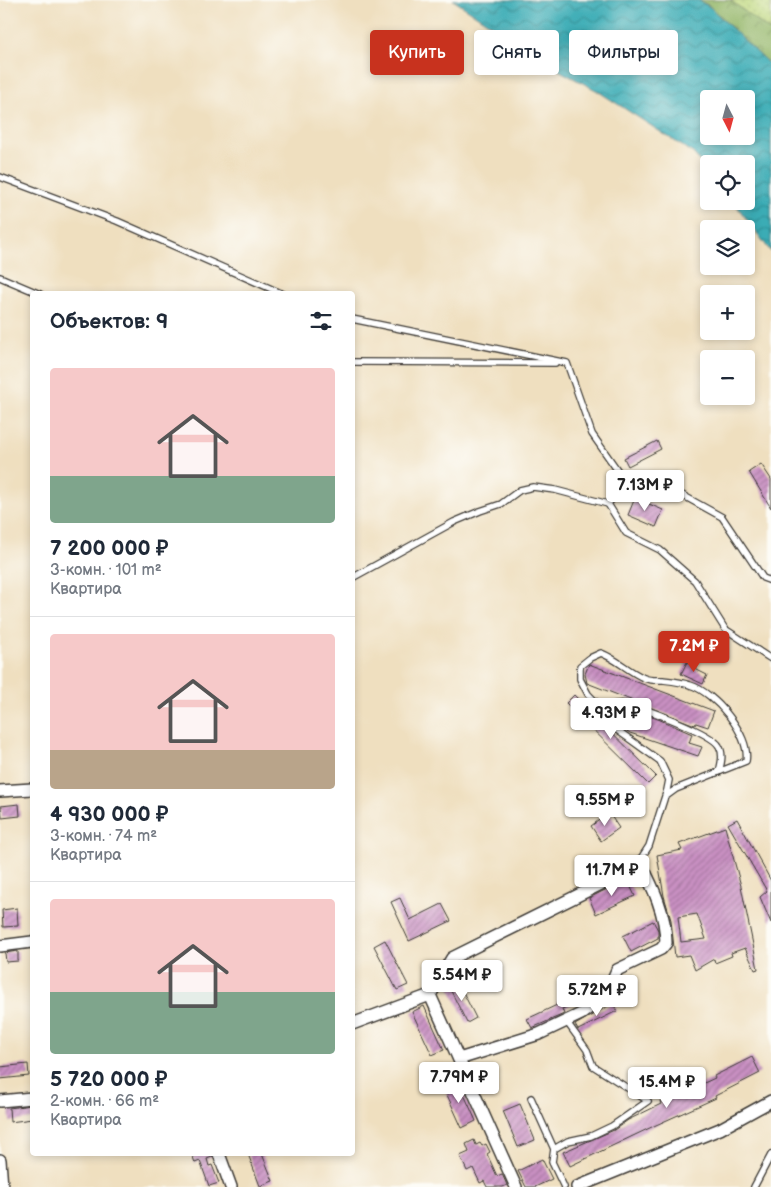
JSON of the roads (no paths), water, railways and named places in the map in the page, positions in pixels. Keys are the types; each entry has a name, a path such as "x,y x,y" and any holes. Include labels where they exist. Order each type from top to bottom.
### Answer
{"street":[{"path":"0,790 30,788"},
{"path":"355,1023 430,995 452,958 636,866 652,886 666,926 666,943 661,949 617,970 606,995 581,1014 539,1034 459,1059"},
{"path":"0,946 30,942"},
{"path":"430,995 516,1187"},
{"path":"0,1100 30,1098"},
{"path":"577,1187 720,1129 771,1100"},
{"path":"220,1156 231,1187"},
{"path":"0,1160 2,1187"}],"lane":[{"path":"0,177 117,221 276,291"},
{"path":"0,277 33,291"},
{"path":"355,320 567,363"},
{"path":"355,362 567,363"},
{"path":"567,363 592,434 625,481 664,485 722,517 763,578 771,581"},
{"path":"608,504 625,481"},
{"path":"355,576 454,522 501,504 520,490 533,487 554,490 608,504 626,533 660,550 695,581 725,630 771,659"},
{"path":"636,866 649,846 669,780 660,761 617,730 613,720 588,694 580,680 580,666 590,658 602,653 614,658 646,679 666,680 692,685 713,699 734,723 745,743 746,761 676,789 665,797"},
{"path":"601,708 624,704 677,721 707,734 720,746 722,760 718,772"},
{"path":"554,1149 568,1141 591,1136 612,1126 648,1101 593,1066 587,1050 566,1021"},
{"path":"531,1098 554,1149 552,1162 564,1187"},
{"path":"754,1187 771,1155"}],"water":[{"path":"453,0 698,0 710,7 771,66 771,252 755,231 755,220 747,220 740,210 755,210 755,155 700,155 700,161 693,153 596,90 559,70 559,30 499,30"}]}
